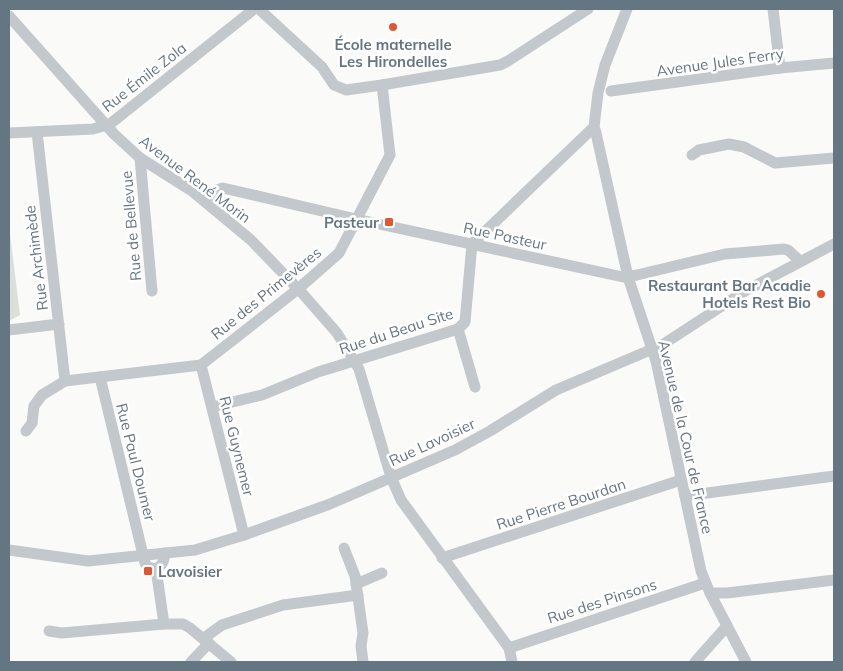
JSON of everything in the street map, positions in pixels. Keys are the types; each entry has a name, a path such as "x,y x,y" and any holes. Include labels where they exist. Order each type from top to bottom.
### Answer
{"street":[{"name":"Rue Émile Zola","path":"9,133 102,128 118,118 254,9"},
{"path":"259,9 322,67 338,88 346,90 382,86 500,65 588,9"},
{"name":"Avenue de la Cour de France","path":"627,9 605,65 598,93 594,127 601,165 628,277 653,349 701,571 707,588 746,662"},
{"path":"773,9 780,68"},
{"name":"Avenue René Morin","path":"9,16 106,125 140,158 204,201 251,240 298,288 337,334 359,369 391,477 400,500 446,557 508,648 512,662"},
{"name":"Avenue Jules Ferry","path":"611,91 780,68 834,64"},
{"name":"Rue des Primevères","path":"201,365 298,288 339,252 390,154 382,86"},
{"path":"472,244 594,127"},
{"name":"Rue Archimède","path":"37,132 65,381"},
{"path":"692,155 699,150 729,144 744,147 775,163 834,158"},
{"name":"Rue de Bellevue","path":"140,158 152,291"},
{"name":"Rue Pasteur","path":"204,201 217,190 223,188 356,219 628,277 725,254 784,249 788,250 800,261"},
{"name":"Rue du Beau Site","path":"212,407 262,395 318,372 458,329 465,322 472,244"},
{"name":"Rue Lavoisier","path":"9,550 88,561 195,550 244,535 330,504 455,450 490,431 556,390 653,349 746,291 834,244"},
{"path":"9,330 58,324"},
{"path":"458,329 475,387"},
{"path":"26,431 32,423 34,406 42,395 65,381 201,365"},
{"name":"Rue Guynemer","path":"201,365 244,535"},
{"name":"Rue Paul Doumer","path":"100,377 142,555"},
{"path":"684,496 834,476"},
{"name":"Rue Pierre Bourdan","path":"446,557 681,480"},
{"path":"344,548 353,569 357,590 363,633 361,646 363,662"},
{"path":"142,555 148,567 156,569 161,566 166,553"},
{"path":"156,569 164,624"},
{"path":"191,662 222,625 283,605 357,590 382,573"},
{"name":"Rue des Pinsons","path":"508,648 707,588 727,593 834,580"},
{"path":"49,630 62,633 183,624 195,631 231,662"},
{"path":"696,662 727,626"}],"shaded area":[{"path":"9,226 20,315 9,321"}],"place":[{"name":"École maternelle Les Hirondelles","path":"393,27"},
{"name":"Pasteur","path":"389,222"},
{"name":"Restaurant Bar Acadie Hotels Rest Bio","path":"821,294"},
{"name":"Lavoisier","path":"148,571"}]}
